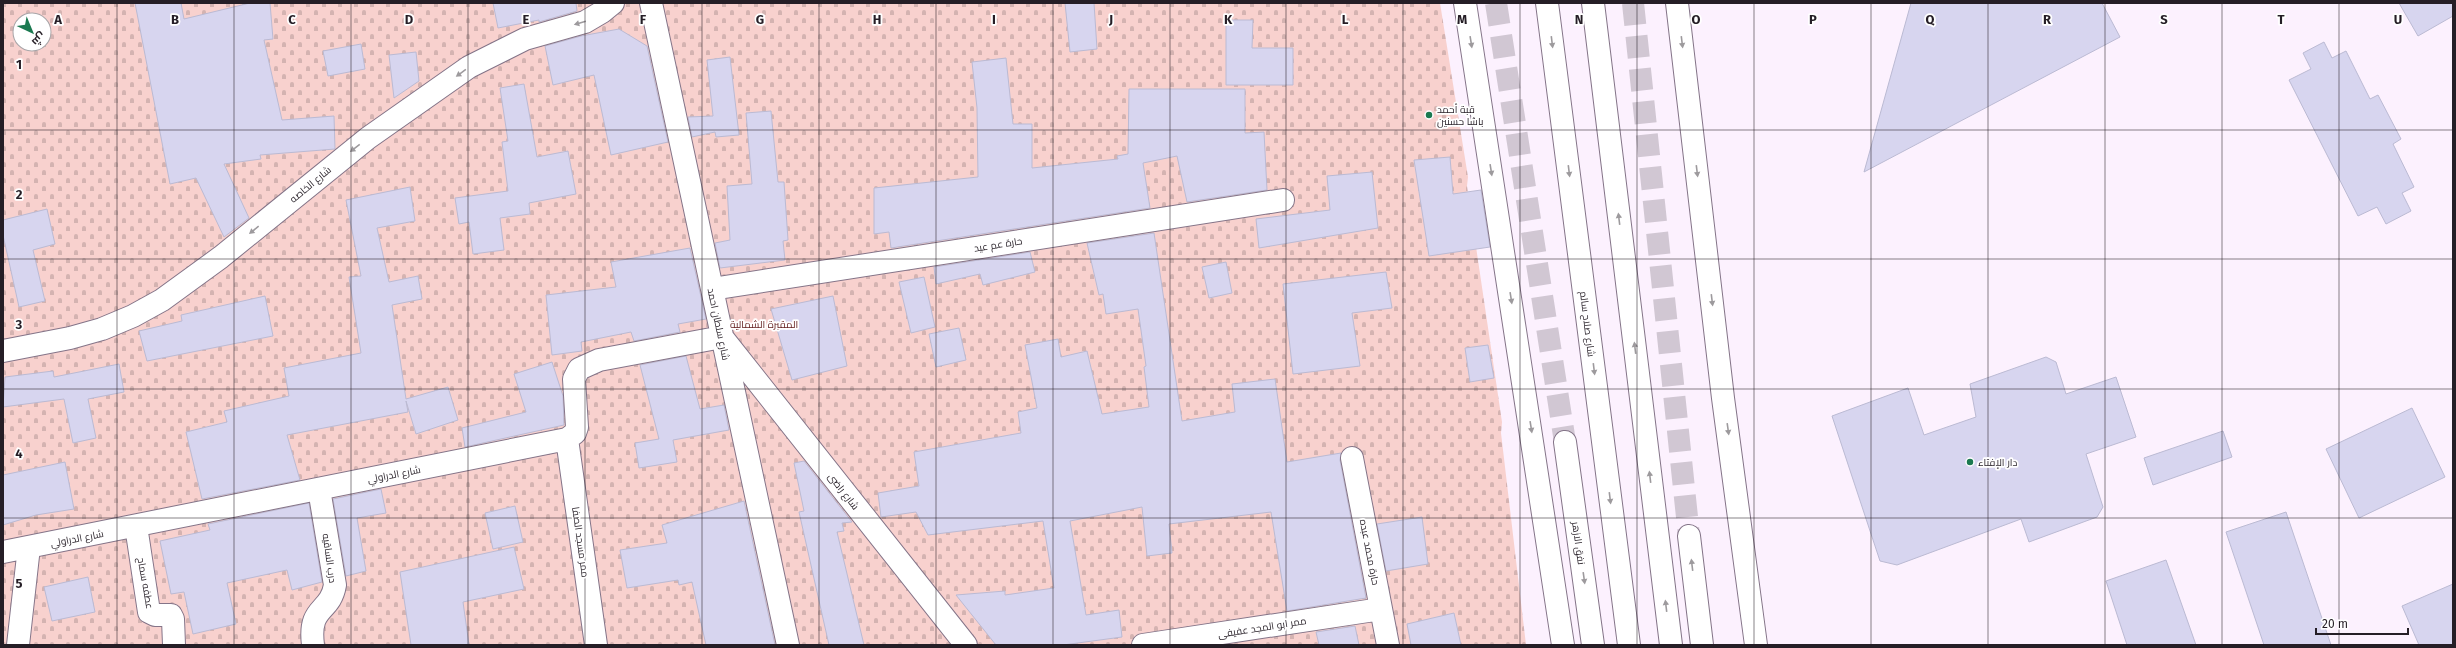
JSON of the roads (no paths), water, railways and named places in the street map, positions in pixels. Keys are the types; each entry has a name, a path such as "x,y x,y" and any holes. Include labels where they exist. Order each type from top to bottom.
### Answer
{"main road":[{"name":"شارع الخاصه","path":"3,350 70,338 102,329 133,316 162,300 221,257 368,138 469,67 525,39 585,22 602,12 613,3"},
{"name":"شارع سلطان احمد","path":"651,3 788,645"},
{"path":"1465,3 1563,645"},
{"name":"شارع صلاح سالم","path":"1547,3 1629,645"},
{"path":"1593,3 1671,645"},
{"path":"1677,3 1723,398 1756,645"},
{"name":"حارة عم عيد","path":"712,289 1283,200"},
{"path":"567,439 574,434 577,427 574,379 579,369 599,360 722,337"},
{"name":"شارع راضى","path":"722,337 966,645"},
{"name":"شارع الدراولي","path":"3,552 567,439"},
{"name":"ممر مسجد الصفا","path":"567,439 596,645"},
{"name":"نفق الازهر","path":"1565,442 1593,645"},
{"name":"حارة محمد عبده","path":"1352,458 1388,645"},
{"name":"درب الساقيه","path":"313,645 312,624 331,597 334,585 319,489"},
{"name":"عطفه سماح","path":"136,526 149,612 154,615 171,615 173,619 174,645"},
{"path":"1689,536 1702,645"},
{"path":"18,645 29,547"},
{"name":"ممر ابو المجد عفيفى","path":"1143,645 1381,609"}],"tunnel":[{"path":"1496,3 1565,442"},
{"path":"1633,3 1689,536"}],"place":[{"name":"قبة أحمد باشا حسنين","path":"1429,115"},
{"name":"دار الإفتاء","path":"1970,462"}],"park label":[{"name":"المقبرة الشمالية","path":"764,324"}]}
